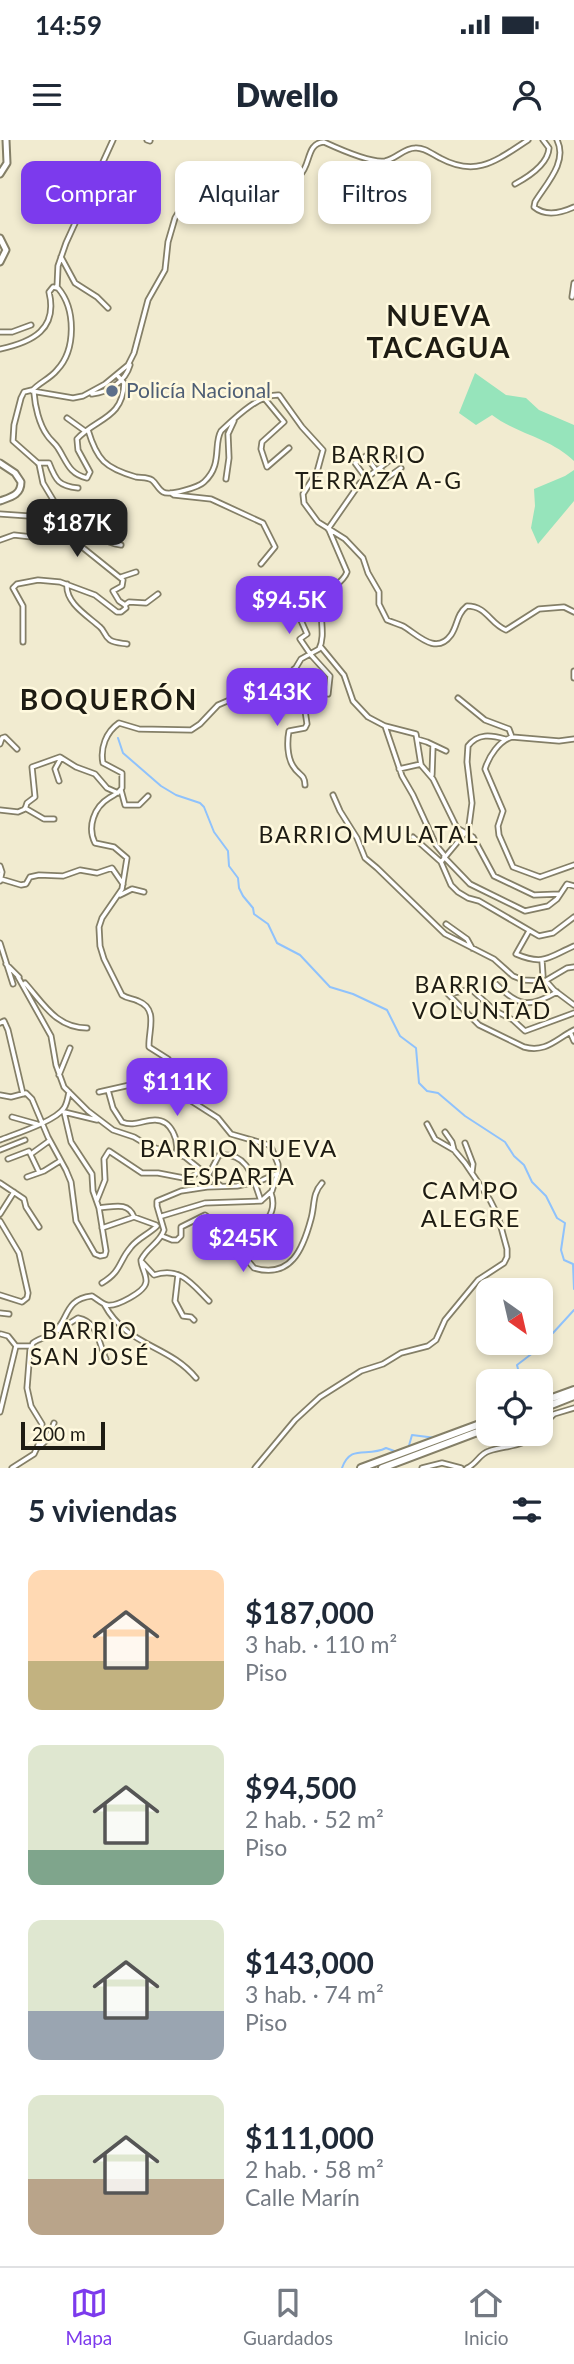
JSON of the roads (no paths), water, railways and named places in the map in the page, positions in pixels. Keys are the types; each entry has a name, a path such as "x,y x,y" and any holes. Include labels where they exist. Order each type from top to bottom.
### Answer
{"highway":[{"path":"553,1399 572,1394"},
{"path":"553,1403 572,1394"},
{"path":"360,1468 476,1425"},
{"path":"382,1468 476,1433"}],"main road":[{"path":"0,174 7,163 6,140"},
{"path":"0,238 6,250 0,261"},
{"path":"0,463 15,473 21,482 17,494 0,501"}],"street":[{"path":"33,391 57,371 70,348 69,316 64,297 57,288 58,266 114,140"},
{"path":"121,545 94,534 82,517 55,503 43,484 42,470 38,463 18,447 13,438 20,398 24,392 33,391 78,398 101,392 122,381 132,360 144,310 165,270 166,251 177,212 182,207 238,208 257,189 298,176 306,167 312,147 320,141 379,161 419,148 454,165 477,168 499,159 528,140"},
{"path":"515,184 533,172 548,155 549,148 543,140"},
{"path":"557,140 560,146 559,163 534,207 539,211 552,213 574,207"},
{"path":"61,257 75,283 108,308"},
{"path":"573,297 574,284"},
{"path":"0,349 19,345 45,328 52,309 49,292 53,287 57,288"},
{"path":"0,332 12,332 31,325"},
{"path":"89,394 117,375 132,360"},
{"path":"33,391 46,434 58,447 70,470 87,478 90,472 77,448 78,437 119,406 124,387 117,375"},
{"path":"171,493 199,486 207,479 218,457 218,436 235,419 265,399 274,395 281,397 302,427 322,447 322,459 303,497 312,516 345,539 363,558 379,592 379,604 387,620 403,626 427,642 437,643 452,634 456,619 467,606 482,609 499,627 506,630 539,609 564,607 574,612"},
{"path":"265,399 284,422 262,442 261,449 267,467 289,448"},
{"path":"67,418 87,431 95,453 105,464 133,476 151,479 162,491 176,496 211,499 263,523 275,547 261,564"},
{"path":"226,479 228,434 235,419"},
{"path":"366,478 355,463 366,456 387,478 401,468"},
{"path":"328,529 353,492 366,478 394,457"},
{"path":"38,463 49,463 55,477 64,486 78,488"},
{"path":"0,540 14,535 32,537 42,521 50,517 55,503"},
{"path":"0,514 29,516"},
{"path":"50,517 73,527 82,547 123,580 123,584 113,591 125,605"},
{"path":"328,529 347,572 342,582 328,591 323,599 321,647 344,675 356,705 368,717 385,726 413,732 417,739 421,764 431,776 455,826 475,841 482,857 497,878 534,895 560,894"},
{"path":"119,578 136,572"},
{"path":"23,642 23,606 13,587 41,580 67,584 95,595 117,612 125,610 125,605"},
{"path":"67,584 66,592 84,615 101,628 105,636 127,644"},
{"path":"125,605 146,603 158,594"},
{"path":"276,604 286,602 296,609 307,634 300,639 329,674 328,694"},
{"path":"148,796 139,805 125,805 120,792 122,774 105,764 102,759 107,735 117,724 123,723 139,729 191,730 218,705 272,683 294,669 301,659 321,647"},
{"path":"294,669 306,679 303,697 307,724 304,728 289,731 288,747 292,764 304,777 305,785"},
{"path":"574,671 574,678"},
{"path":"458,698 485,720 509,729 512,737"},
{"path":"385,726 399,769 455,889 539,936 553,933 574,917"},
{"path":"443,859 467,833 472,803 467,762 468,746 477,738 485,736 559,741 574,739"},
{"path":"0,744 5,737 17,749"},
{"path":"417,739 446,751"},
{"path":"505,739 485,769 503,811 498,829 511,864 515,869 540,877 574,865"},
{"path":"431,776 433,746"},
{"path":"0,810 18,812 25,808 35,797 32,767 61,758 95,774 107,788 120,792"},
{"path":"59,781 55,769 61,758"},
{"path":"399,769 421,764"},
{"path":"120,792 107,800 92,820 95,843 114,847 126,856 124,885 120,895 100,921 102,954 120,992 141,1002 149,1011 149,1047 173,1065 180,1075 184,1096 221,1119 231,1135 270,1146 277,1158 278,1173 271,1193 273,1202 269,1219 248,1236 258,1256"},
{"path":"333,794 366,860 421,910 435,927 453,940 494,959 516,977 536,982 546,981 567,968 574,967"},
{"path":"25,808 44,819 54,819"},
{"path":"413,837 443,859 470,884 523,911 544,907 560,894 567,884 574,886"},
{"path":"0,866 1,880 21,885 26,884 30,877 39,875 65,876 80,870 97,873 112,869 124,885"},
{"path":"120,895 132,889 144,892"},
{"path":"446,924 467,939 473,949"},
{"path":"529,931 516,954 542,961 574,946"},
{"path":"0,943 13,984"},
{"path":"536,982 543,976 542,961"},
{"path":"6,964 50,1013 73,1027 87,1028"},
{"path":"18,976 51,1036 59,1075 69,1092 99,1120 117,1132 185,1157 221,1186"},
{"path":"546,981 574,1005"},
{"path":"496,984 528,1004 557,992"},
{"path":"574,1013 525,1031 513,1020 494,1010 473,991 448,994 479,1025 524,1047 543,1048 572,1031 574,1041"},
{"path":"2,1022 21,1078 23,1094"},
{"path":"59,1075 70,1048"},
{"path":"99,1092 161,1078 181,1086"},
{"path":"108,1090 113,1108 122,1122 131,1124 155,1120 170,1128 177,1140 176,1154"},
{"path":"0,1095 11,1097 28,1094 32,1099 49,1141 71,1182 73,1208 78,1225 96,1256 105,1255 92,1174 71,1142 63,1111 69,1092"},
{"path":"0,1140 43,1123 63,1111 99,1120"},
{"path":"12,1117 37,1124"},
{"path":"427,1124 435,1139 454,1150"},
{"path":"255,1468 295,1420 320,1397 361,1371 383,1364 401,1353 428,1346 436,1340 445,1320 478,1280 504,1263 507,1249 498,1216 445,1132"},
{"path":"0,1150 24,1140"},
{"path":"31,1154 49,1141"},
{"path":"465,1143 472,1164 472,1174"},
{"path":"8,1159 29,1151 39,1172"},
{"path":"97,1202 105,1180 104,1159 109,1151 145,1174 158,1173 190,1179 201,1170"},
{"path":"208,1175 217,1157 227,1154 246,1163 261,1201"},
{"path":"27,1177 60,1161"},
{"path":"56,1332 69,1308 79,1301 92,1296 108,1305 119,1303 144,1287 146,1282 141,1260 159,1241 164,1227 157,1206 159,1200 181,1191 237,1186 278,1173"},
{"path":"0,1183 24,1199 39,1227"},
{"path":"162,1236 177,1240 181,1236 181,1227 205,1214 255,1269 282,1269 290,1264 301,1246 312,1217 315,1191 322,1183"},
{"path":"0,1214 14,1192"},
{"path":"162,1216 205,1203 261,1201 271,1193"},
{"path":"99,1208 125,1206 134,1217"},
{"path":"102,1228 134,1217 164,1227"},
{"path":"0,1221 19,1253 28,1293 26,1300 19,1302 0,1295"},
{"path":"103,1283 118,1271 131,1246 157,1226"},
{"path":"141,1260 153,1275 166,1271 191,1282 209,1301"},
{"path":"178,1275 175,1303 183,1317 191,1317 194,1320"},
{"path":"103,1303 120,1327 139,1341 181,1361 196,1378"},
{"path":"0,1312 9,1314"},
{"path":"38,1448 42,1423 31,1406 27,1388 31,1346 37,1339 56,1332 78,1318 87,1321 95,1330 106,1359"},
{"path":"0,1412 0,1402 14,1362 16,1346 8,1336 1,1334"},
{"path":"16,1346 31,1346"},
{"path":"553,1415 574,1408"},
{"path":"12,1468 31,1457 48,1439 54,1423"},
{"path":"467,1468 475,1464 485,1451 508,1446"},
{"path":"422,1468 442,1464 461,1468"}],"waterway":[{"path":"118,738 123,753 161,786 204,807 214,832 228,851 229,866 238,878 243,896 253,908 254,914 268,924 277,943 300,955 330,987 353,994 387,1010 400,1036 416,1048 419,1083 427,1091 438,1093 465,1116 505,1142 524,1165 532,1182 546,1196 557,1218 565,1223 561,1250 564,1260 573,1264 574,1289"},
{"path":"553,1333 574,1310"},
{"path":"518,1369 517,1365 530,1355"},
{"path":"408,1449 412,1435 436,1438"},
{"path":"342,1468 346,1460 355,1453 386,1448 397,1452"}],"place":[{"name":"Policía Nacional","path":"112,391"}],"district":[{"name":"NUEVA TACAGUA","path":"439,332"},
{"name":"BARRIO TERRAZA A-G","path":"379,468"},
{"name":"BOQUERÓN","path":"109,700"},
{"name":"BARRIO MULATAL","path":"369,835"},
{"name":"BARRIO LA VOLUNTAD","path":"482,998"},
{"name":"BARRIO NUEVA ESPARTA","path":"239,1163"},
{"name":"CAMPO ALEGRE","path":"471,1205"},
{"name":"BARRIO SAN JOSÉ","path":"90,1344"}]}
